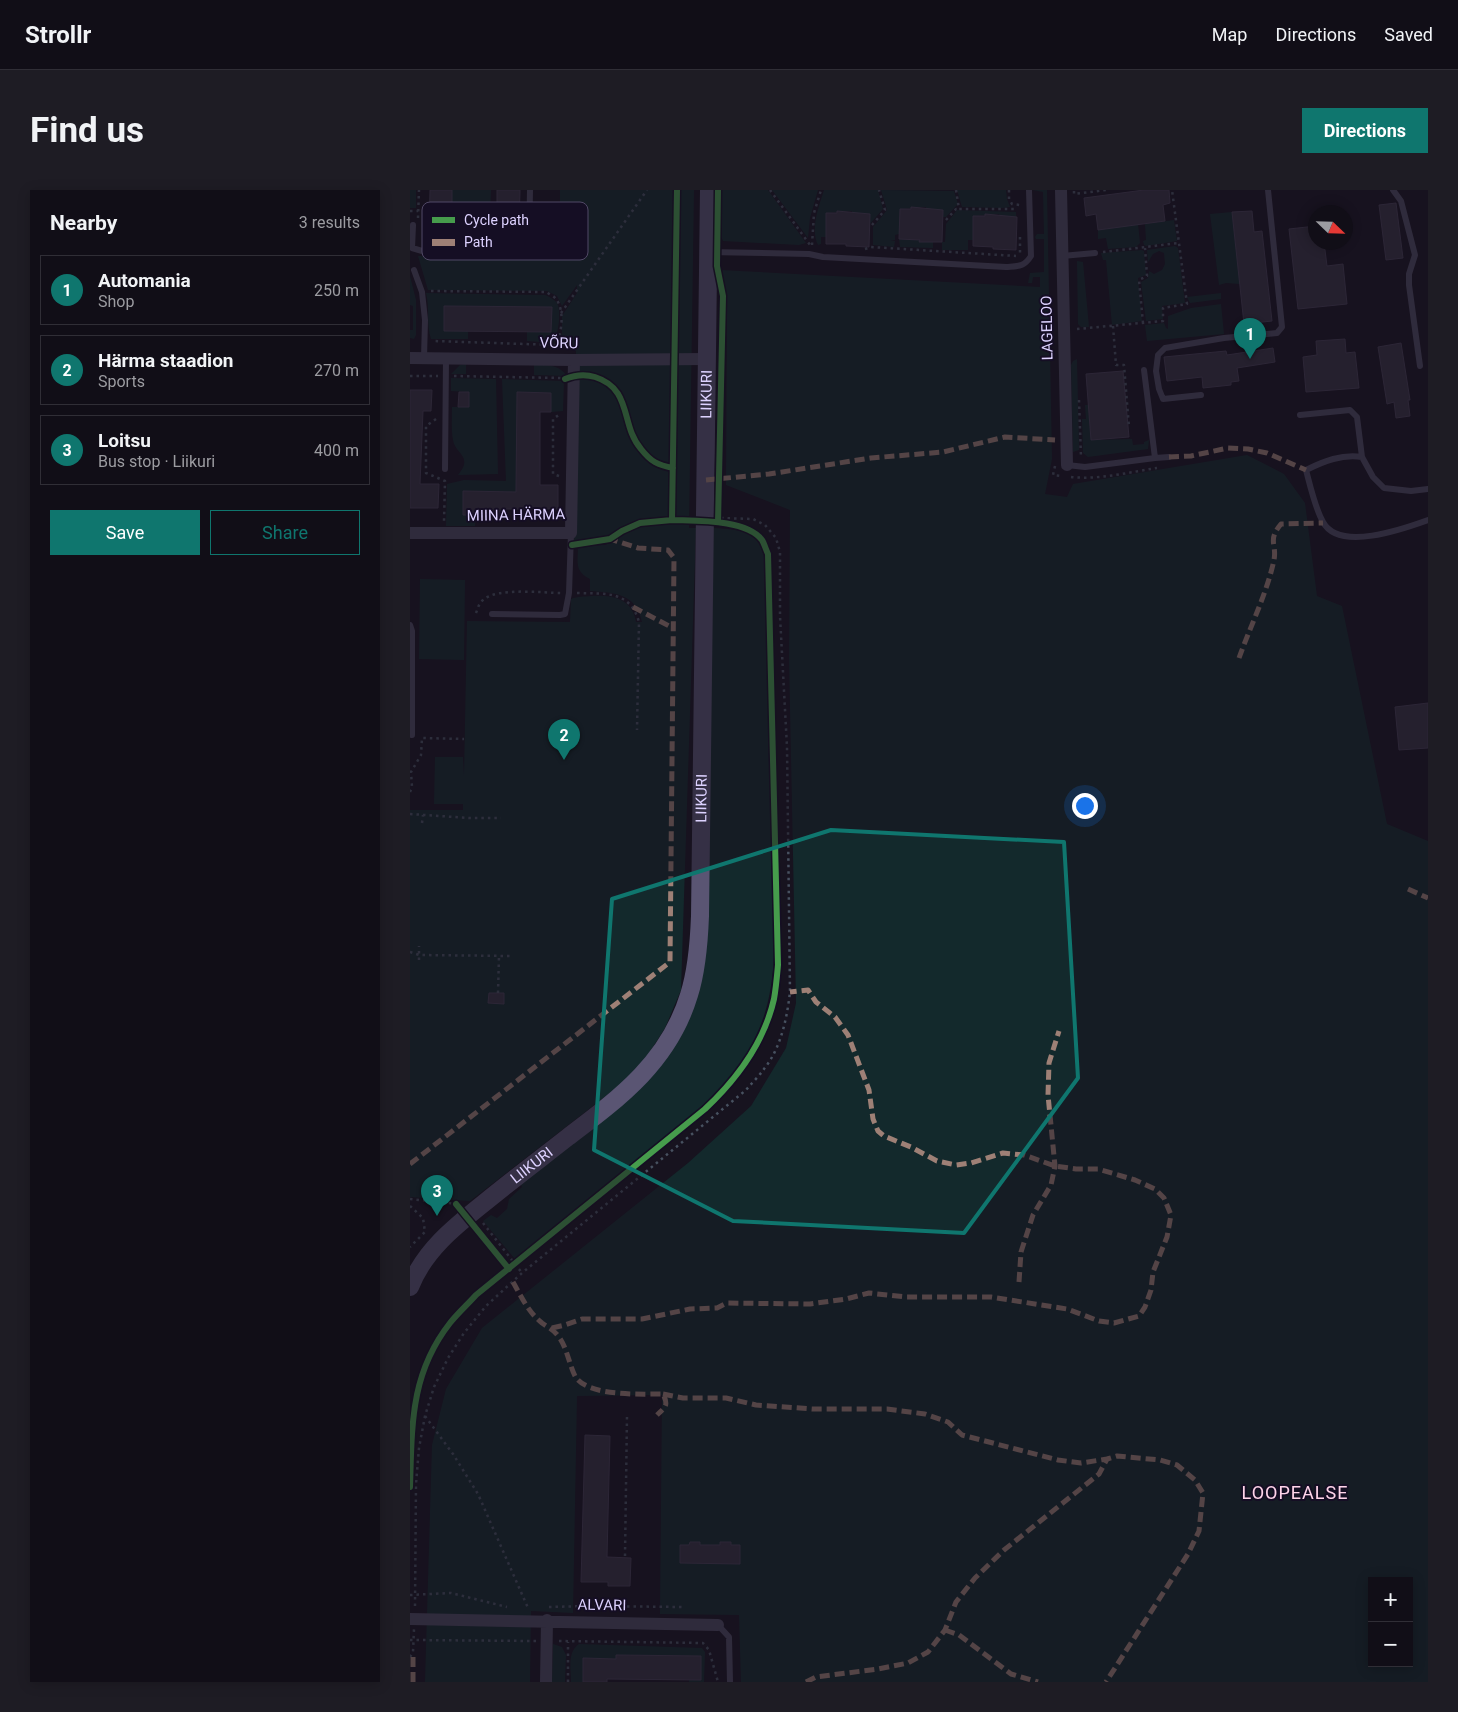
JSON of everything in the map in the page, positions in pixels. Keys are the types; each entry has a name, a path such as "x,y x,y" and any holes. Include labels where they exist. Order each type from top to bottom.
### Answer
{"street":[{"name":"LIIKURI","path":"410,1287 427,1255 468,1213 614,1103 644,1074 672,1035 690,995 697,959 700,916 712,520 707,359 709,190"},
{"name":"LAGELOO","path":"1061,190 1066,465"},
{"name":"VÕRU","path":"410,358 707,359"},
{"name":"MIINA HÄRMA","path":"410,533 571,533 574,360"},
{"name":"ALVARI","path":"412,1619 543,1616 588,1621 718,1624"},
{"path":"543,1616 546,1641 546,1682"}],"lane":[{"path":"708,252 809,254 823,257 1006,267 1019,266 1026,263 1031,256 1030,190"},
{"path":"1201,395 1163,399 1156,371 1158,355 1165,348 1224,338 1277,333 1282,327 1268,190"},
{"path":"1393,190 1401,201 1415,255 1409,285 1420,366"},
{"path":"416,225 412,248 422,251"},
{"path":"1062,256 1095,253"},
{"path":"414,270 422,292 425,320 424,358"},
{"path":"445,469 446,358"},
{"path":"1144,370 1155,458"},
{"path":"1300,415 1350,410 1357,417 1362,457 1373,477 1384,488 1411,491 1428,489"},
{"path":"1362,457 1350,455 1323,461 1306,470 1323,523 1338,536 1363,536 1402,530 1428,520"},
{"path":"1066,465 1085,467 1169,456"},
{"path":"492,614 565,614 569,593 571,533"},
{"path":"410,625 412,631 412,735"},
{"path":"718,1624 729,1637 730,1682"}],"path":[{"path":"561,313 647,190"},
{"path":"770,190 812,247"},
{"path":"812,247 814,213 821,190"},
{"path":"872,225 885,210 879,190"},
{"path":"956,190 959,208"},
{"path":"946,220 959,208 1018,209 1020,205 1012,204 1009,199 1009,190"},
{"path":"1074,190 1074,194 1106,190"},
{"path":"1076,329 1163,321 1163,308 1186,304 1172,190"},
{"path":"410,211 418,211"},
{"path":"416,225 422,225"},
{"path":"861,250 871,247 1020,256 1020,236"},
{"path":"1095,253 1179,243"},
{"path":"806,247 812,247"},
{"path":"1143,323 1139,280 1147,276 1145,248"},
{"path":"422,292 546,292 555,298 560,305 560,331 555,345 451,341"},
{"path":"1113,326 1116,365 1124,365 1129,427"},
{"path":"410,376 565,379"},
{"path":"562,478 553,474 554,419 565,411"},
{"path":"712,520 753,519 765,525 776,538 780,552 780,616 786,747 790,992 787,1017 779,1041 765,1068 746,1090 522,1273 486,1306 464,1333 448,1358 425,1416 419,1448 416,1484 415,1595 411,1647 546,1641 703,1643 709,1650 718,1682"},
{"path":"712,520 738,526"},
{"path":"476,613 484,599 500,592 615,595 623,598 633,606 639,622 637,730"},
{"path":"410,792 412,787 411,772 421,755 422,738 464,739"},
{"path":"410,814 501,818"},
{"path":"422,823 423,815"},
{"path":"418,960 419,946"},
{"path":"410,952 419,955 512,956"},
{"path":"498,993 499,956"},
{"path":"410,1206 422,1218 425,1232 410,1246"},
{"path":"468,1213 512,1266 522,1273"},
{"path":"512,1266 522,1258"},
{"path":"425,1416 453,1454 478,1494 528,1608"},
{"path":"624,1556 627,1416"},
{"path":"410,1487 411,1458"},
{"path":"410,1595 451,1593 509,1608"},
{"path":"518,1608 528,1608 543,1616 588,1606 684,1608"},
{"path":"588,1606 588,1642"},
{"path":"568,1642 568,1682"}],"highlighted area":[{"path":"831,830 1064,842 1078,1078 964,1233 733,1221 594,1150 612,899"}],"green space":[{"path":"410,190 416,190 416,208 410,208"},
{"path":"452,190 491,190 491,202 452,202"},
{"path":"560,190 694,190 689,528 696,528 681,990 665,1028 646,1058 620,1085 470,1201 410,1197 410,810 463,810 463,804 434,804 435,757 463,757 464,776 467,621 570,622 571,599 606,596 626,603 634,614 636,622 642,622 639,612 630,600 616,594 590,591 590,579 581,573 578,566 578,546 605,545 610,543 574,544 576,351 558,344 562,333 562,316 577,293 577,285 562,306 557,296 547,291 428,290 418,256 422,256 422,260 588,260 588,202 560,202"},
{"path":"720,190 768,190 806,243 799,245 723,241 719,232"},
{"path":"772,190 818,190 810,218 808,238"},
{"path":"824,190 878,190 883,209 869,225 852,214 852,211 826,213 826,237 821,237 821,244 818,245 815,225"},
{"path":"881,190 954,191 958,204 946,217 943,217 943,210 926,209 926,207 900,209 899,234 895,235 895,240 890,240 895,241 894,247 873,245 873,227 887,210"},
{"path":"957,190 1006,190 1010,207 962,207"},
{"path":"1033,190 1047,190 1052,459 1045,494 1067,497 1073,484 1247,455 1284,474 1305,503 1317,596 1342,606 1387,824 1428,841 1428,1682 741,1682 739,1615 660,1614 662,1395 577,1396 573,1613 531,1611 530,1682 425,1682 432,1445 446,1389 482,1328 688,1163 751,1106 786,1048 796,1003 789,658 790,510 726,485 727,297 720,270 1040,287 1040,277 1033,277 1032,283 1028,283 1030,273 1044,272 1044,239 1036,239 1035,237 1037,234 1044,234 1043,192"},
{"path":"957,210 1016,212 1016,217 1000,217 999,214 974,216 973,240 968,240 968,250 942,250 942,242 945,242 946,224"},
{"path":"1232,212 1240,284 1226,283 1219,285 1210,214"},
{"path":"1174,220 1177,241 1144,245 1143,241 1146,240 1145,224"},
{"path":"1138,224 1140,243 1136,247 1108,249 1106,238 1098,239 1098,230"},
{"path":"899,239 933,242 933,248 900,247"},
{"path":"1175,246 1178,248 1185,303 1162,306 1163,319 1146,321 1141,282 1148,278 1149,271 1154,274 1162,270 1165,264 1164,253 1159,251 1153,254 1148,262 1147,250"},
{"path":"1144,251 1146,275 1138,278 1142,321 1112,325 1106,260 1103,260 1101,253"},
{"path":"1077,261 1083,262 1089,327 1081,327 1078,324"},
{"path":"410,276 416,300 416,335 414,339 410,338 410,330 413,330 413,306 410,305"},
{"path":"426,293 545,295 556,302 559,309 559,324 554,343 527,341 527,332 551,332 551,307 445,306 444,330 468,331 468,339 431,339"},
{"path":"1221,293 1221,299 1190,303 1187,297"},
{"path":"1221,304 1224,334 1147,341 1145,325 1164,323 1168,329 1168,316 1191,308"},
{"path":"1077,359 1079,450 1073,452 1071,365"},
{"path":"466,364 466,374 451,374 460,365"},
{"path":"534,365 556,367 567,376 534,375"},
{"path":"451,378 496,379 498,474 458,475 462,469 464,459 454,445 452,407 469,407 469,392 451,391"},
{"path":"502,379 564,381 563,411 551,412 551,393 517,392 516,497 506,492 463,491 463,515 476,515 475,526 446,526 447,484 464,480 506,481"},
{"path":"1085,405 1088,405 1091,440 1132,439 1133,445 1144,444 1144,442 1149,440 1148,449 1088,457 1083,453 1082,419 1086,419"},
{"path":"713,528 732,529 747,533 758,543 765,561 774,956 765,1014 759,1030 742,1062 717,1094 515,1259 483,1221 491,1215 497,1218 507,1209 509,1199 522,1187 520,1183 599,1122 690,1010"},
{"path":"420,579 465,580 464,660 419,659"},
{"path":"553,1644 562,1647 566,1655 565,1682 552,1682"},
{"path":"579,1644 702,1648 705,1652 704,1682 689,1682 689,1680 701,1680 701,1656 616,1655 616,1659 583,1658 583,1682 571,1682 571,1656 575,1647"}],"building":[{"path":"430,190 452,190 452,202 430,202"},
{"path":"497,190 520,190 520,202 497,202"},
{"path":"1144,190 1169,190 1170,203 1163,205 1165,221 1098,230 1096,214 1086,216 1084,198"},
{"path":"1396,203 1403,258 1386,260 1379,205"},
{"path":"911,207 943,210 942,242 919,242 920,240 899,239 900,209 911,209"},
{"path":"837,211 870,214 869,247 826,244 826,213 837,213"},
{"path":"1252,211 1254,232 1262,231 1272,321 1244,324 1232,212"},
{"path":"985,214 1017,217 1016,250 973,246 973,216 985,216"},
{"path":"1308,227 1308,250 1325,250 1327,266 1343,264 1347,304 1298,309 1289,229"},
{"path":"444,306 552,307 551,332 444,331"},
{"path":"1345,339 1346,353 1355,352 1359,388 1306,392 1303,357 1317,355 1316,341"},
{"path":"1401,343 1410,400 1408,400 1410,416 1396,418 1394,402 1387,404 1378,347"},
{"path":"1273,348 1275,362 1237,368 1239,381 1231,382 1231,385 1203,388 1202,377 1167,381 1164,357 1226,351 1227,355"},
{"path":"1123,371 1129,437 1091,440 1086,374"},
{"path":"410,390 432,390 431,411 423,411 420,484 439,484 438,508 410,508"},
{"path":"459,392 469,392 469,407 458,407"},
{"path":"517,392 551,393 551,412 540,412 540,485 558,485 558,509 506,509 506,515 463,515 463,491 516,492"},
{"path":"1428,703 1428,748 1399,750 1395,707"},
{"path":"489,993 504,993 504,1004 488,1003"},
{"path":"585,1435 610,1436 607,1557 631,1558 630,1586 608,1586 608,1582 581,1582"},
{"path":"690,1542 700,1542 700,1545 720,1545 720,1542 731,1542 731,1545 740,1545 740,1564 680,1563 680,1545 689,1545"},
{"path":"616,1655 701,1656 701,1680 607,1679 607,1682 583,1682 583,1658 616,1659"}],"marked path":[{"path":"706,480 769,474 871,458 943,452 1005,437 1055,440"},
{"path":"1169,457 1191,456 1228,448 1248,449 1267,453 1306,470"},
{"path":"1239,658 1271,572 1275,554 1274,534 1281,524 1323,523"},
{"path":"410,1164 670,962 674,558 668,550 638,548 610,539"},
{"path":"633,607 673,628"},
{"path":"1408,889 1428,898"},
{"path":"552,1328 582,1319 642,1319 690,1309 717,1308 727,1303 810,1304 846,1299 869,1293 906,1297 991,1297 1067,1309 1099,1321 1114,1323 1139,1316 1145,1307 1151,1290 1153,1272 1167,1237 1171,1215 1164,1198 1155,1189 1135,1180 1098,1169 1076,1169 1055,1166 1024,1155 1003,1153 971,1163 956,1165 937,1161 911,1147 884,1136 878,1131 873,1119 869,1090 848,1035 835,1017 816,1002 808,990 790,992"},
{"path":"1019,1282 1021,1252 1033,1215 1051,1185 1055,1166 1048,1095 1049,1063 1059,1031"},
{"path":"513,1282 533,1314 559,1337 575,1376 581,1383 591,1388 616,1393 663,1394 666,1404 657,1415"},
{"path":"663,1394 683,1398 726,1398 756,1405 813,1409 887,1409 925,1414 948,1422 962,1435 1058,1460 1081,1463 1117,1456 1160,1460 1177,1465 1195,1480 1203,1493 1199,1531 1188,1554 1106,1682"},
{"path":"806,1682 816,1677 908,1663 928,1652 945,1630 956,1602 975,1578 1004,1550 1099,1474 1107,1459"},
{"path":"945,1630 959,1635 1011,1674 1038,1682"},
{"path":"413,1652 413,1682"}],"cycle path":[{"path":"410,1487 411,1443 420,1381 437,1342 450,1323 476,1295 705,1109 728,1085 748,1059 763,1031 774,999 778,965 768,554 762,540 755,533 745,528 720,522 672,520 677,190"},
{"path":"718,190 717,266 723,296 718,522"},
{"path":"565,379 588,375 607,383 621,399 630,429 641,449 655,462 673,468"},
{"path":"572,545 610,539 640,523 672,520"},
{"path":"456,1204 509,1269"}],"place":[{"name":"Automania","path":"1250,359"},
{"name":"Härma staadion","path":"564,760"},
{"name":"Loitsu","path":"437,1216"}],"district":[{"name":"LOOPEALSE","path":"1295,1492"}]}
